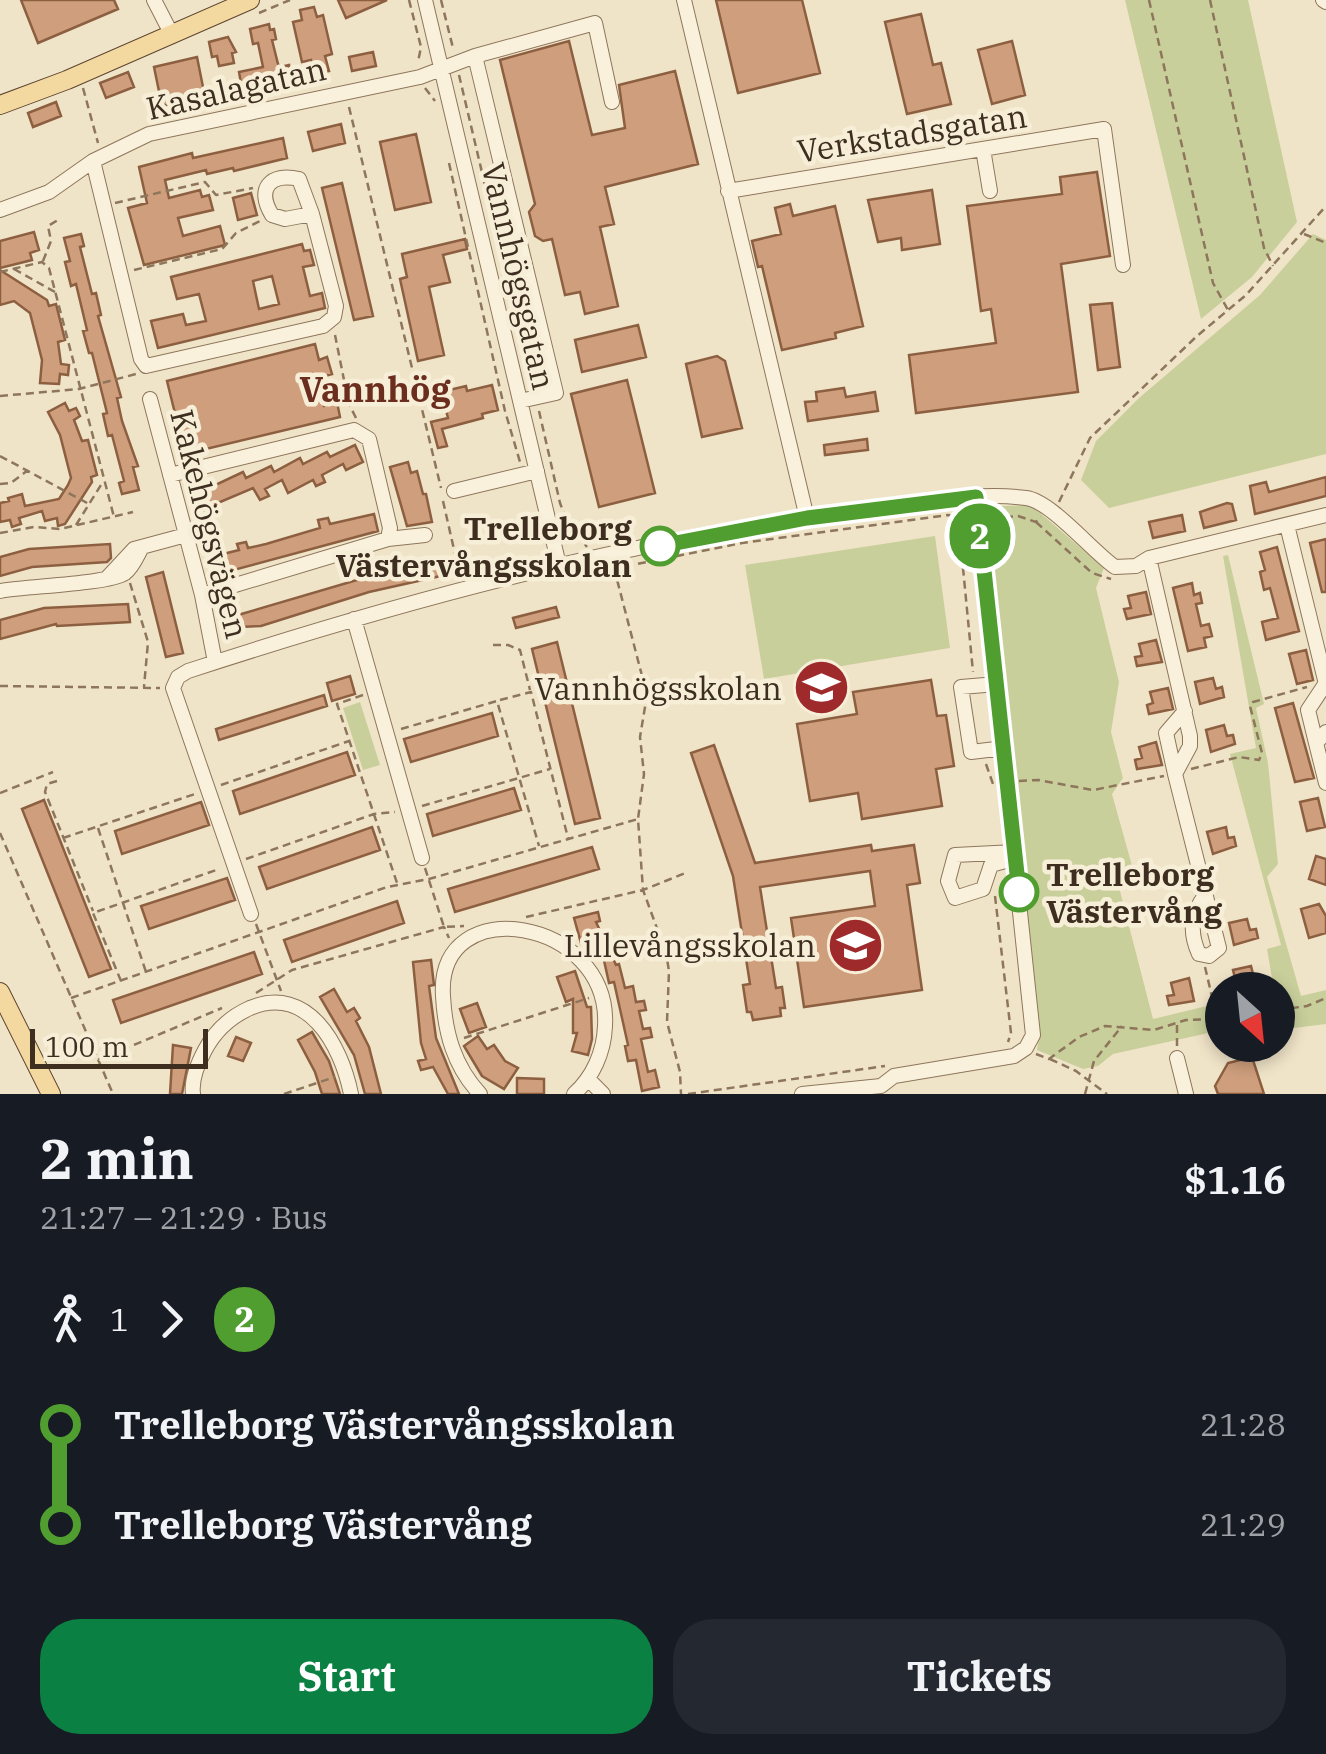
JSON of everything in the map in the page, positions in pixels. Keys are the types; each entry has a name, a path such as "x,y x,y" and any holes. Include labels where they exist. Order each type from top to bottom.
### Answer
{"main road":[{"path":"4,105 250,0"},
{"path":"0,996 40,1094"},
{"path":"0,996 52,1094"}],"street":[{"path":"154,0 172,35"},
{"name":"Vannhögsgatan","path":"425,0 528,399 530,472 559,565"},
{"path":"684,0 807,518"},
{"name":"Kasalagatan","path":"0,210 49,192 98,159 149,134 420,76 475,56 595,23 612,102"},
{"path":"475,56 556,392 528,399"},
{"name":"Verkstadsgatan","path":"728,191 1104,128 1123,265"},
{"path":"983,149 990,191"},
{"path":"98,159 121,274 146,366 323,326 334,317 336,306 312,214 300,179 287,176 264,191 264,202 272,215 285,219 312,214"},
{"name":"Kakehögsvägen","path":"150,399 202,595 215,662"},
{"path":"170,476 354,430 368,440 390,528 388,539"},
{"path":"454,491 530,472"},
{"path":"802,1094 886,1090 894,1076 1014,1056 1026,1048 1033,1035 976,497"},
{"name":"Kakehögsvägen","path":"173,688 188,670 354,619 559,565 807,518 976,497 1031,498 1115,567 1136,566 1149,558"},
{"path":"1175,774 1190,746 1149,558 1326,515"},
{"path":"1287,525 1326,683 1308,710 1321,738 1326,783"},
{"path":"107,578 125,556 186,535"},
{"path":"202,595 388,539 426,535"},
{"path":"0,591 107,578 125,572 142,547"},
{"path":"354,619 422,858"},
{"path":"996,684 961,687 971,752 1004,748"},
{"path":"173,688 252,914"},
{"path":"1185,710 1166,733 1219,948 1209,956 1199,954 1191,925 1205,895"},
{"path":"954,855 1016,858 991,865 983,889 955,898 948,880 954,855"},
{"path":"480,1094 469,1082 449,1043 442,983 456,950 469,938 485,932 523,929 566,945 583,960 600,994 606,1015 605,1038 589,1080 574,1094"},
{"path":"193,1094 200,1059 210,1039 227,1021 264,1003 283,1002 318,1021 340,1056 352,1094"},
{"path":"1177,1058 1186,1094"},
{"path":"589,1080 603,1094"}],"path":[{"path":"409,0 421,46 417,66 435,101"},
{"path":"442,0 455,59"},
{"path":"1149,0 1213,284 1228,310"},
{"path":"1210,0 1264,248 1274,267"},
{"path":"460,78 528,399 566,519 586,540 591,559"},
{"path":"83,87 98,159"},
{"path":"345,91 464,590"},
{"path":"448,159 505,411 530,472"},
{"path":"114,203 204,182 216,196 268,185"},
{"path":"121,274 222,250 236,233 272,215"},
{"path":"42,262 51,242 48,226 58,220"},
{"path":"1302,232 1326,243"},
{"path":"0,272 42,262"},
{"path":"42,262 49,268 77,367 114,517"},
{"path":"13,268 56,293"},
{"path":"334,317 336,354 348,402 362,433"},
{"path":"0,396 80,389 137,374 146,366"},
{"path":"348,402 416,386"},
{"path":"0,456 89,504"},
{"path":"0,484 11,483 29,469"},
{"path":"75,526 103,482"},
{"path":"0,534 34,527 60,529 133,512"},
{"path":"958,516 975,686"},
{"path":"614,568 647,695 640,737 644,774 638,819 643,890 666,954 667,1022 680,1072 681,1094"},
{"path":"125,572 148,642 144,689"},
{"path":"493,645 508,644 520,650 568,839"},
{"path":"0,686 173,688"},
{"path":"375,691 337,704 398,885"},
{"path":"387,733 531,692"},
{"path":"497,700 540,847"},
{"path":"64,838 350,741"},
{"path":"983,751 993,784"},
{"path":"93,912 374,814 408,810 550,769"},
{"path":"0,793 53,772"},
{"path":"56,781 47,784 45,792 120,981"},
{"path":"71,998 398,885 638,819"},
{"path":"98,827 146,972"},
{"path":"0,833 113,1094"},
{"path":"422,858 444,927 456,950"},
{"path":"522,918 643,890 688,872"},
{"path":"996,897 1010,1033 1008,1044 1002,1049"},
{"path":"252,914 279,980 283,1002"},
{"path":"254,994 292,970 444,927 473,925"},
{"path":"1203,955 1208,972"},
{"path":"449,1043 600,994"},
{"path":"1295,1008 1326,998"},
{"path":"98,1060 226,1006"},
{"path":"1048,1059 1092,1030 1122,1026 1154,1030 1205,1020"},
{"path":"1176,1023 1177,1058"},
{"path":"1085,1094 1094,1061 1122,1026"},
{"path":"1026,1048 1076,1071 1107,1094"},
{"path":"688,1094 892,1065"},
{"path":"284,1094 346,1074"}],"green space":[{"path":"1125,0 1248,0 1297,222 1252,277 1201,319"},
{"path":"1313,234 1326,240 1326,454 1109,508 1081,480 1096,441 1139,398 1260,295"},
{"path":"1031,505 1104,568 1096,588 1119,682 1111,732 1123,778 1112,794 1136,880 1119,887 1153,1019 1205,1006 1205,1034 1113,1054 1098,1066 1083,1069 1037,1050 1040,1030 1025,898 1029,896 1026,871 1022,871 988,527 992,510"},
{"path":"935,536 950,648 764,679 745,565"},
{"path":"1228,555 1264,704 1256,708 1268,763 1278,864 1267,877 1294,972 1271,972 1267,949 1281,945 1230,754 1256,748 1223,556"},
{"path":"360,702 380,765 363,770 343,708"},
{"path":"1295,975 1301,996 1326,990 1326,1024 1295,1028"}],"building":[{"path":"21,0 114,0 118,9 38,43"},
{"path":"338,0 387,0 346,18"},
{"path":"716,0 802,0 820,73 738,93"},
{"path":"314,7 317,17 323,15 332,54 325,56 329,71 314,74 311,60 302,62 293,22 302,20 300,10"},
{"path":"921,14 933,65 941,63 951,104 907,114 885,22"},
{"path":"269,24 270,30 274,29 276,39 272,40 278,64 289,65 291,80 282,82 283,87 243,95 239,72 263,67 258,43 253,44 250,29"},
{"path":"228,37 236,52 232,53 234,63 219,66 209,42"},
{"path":"569,41 592,135 625,128 619,85 675,71 698,164 605,187 614,224 600,227 618,306 585,314 580,292 565,295 552,239 543,241 535,236 529,212 535,204 500,60"},
{"path":"1012,41 1025,95 992,104 978,50"},
{"path":"373,52 376,66 352,71 349,57"},
{"path":"197,57 205,97 162,106 154,67"},
{"path":"128,72 134,87 106,98 100,83"},
{"path":"56,102 61,116 33,127 28,113"},
{"path":"341,124 345,143 313,151 308,132"},
{"path":"416,134 431,202 395,210 380,142"},
{"path":"283,138 287,158 234,171 233,168 207,174 206,170 165,180 169,198 200,190 202,197 209,195 213,210 178,218 183,236 220,226 225,245 144,265 128,208 147,203 139,167 192,153 193,158"},
{"path":"1097,172 1110,256 1061,264 1078,392 916,413 909,355 996,343 991,309 981,311 967,206 1062,194 1060,177"},
{"path":"342,183 373,316 354,320 322,188"},
{"path":"932,190 940,244 902,250 901,238 878,242 868,200"},
{"path":"251,193 257,215 238,220 233,198"},
{"path":"790,204 793,216 835,206 863,326 835,333 836,338 782,350 762,266 758,267 752,241 781,234 775,208"},
{"path":"34,232 39,250 30,253 32,260 0,268 0,241"},
{"path":"81,234 84,246 80,247 92,294 96,293 101,315 98,316 121,397 117,398 122,421 138,466 133,467 139,490 122,494 119,483 124,481 112,435 108,436 103,414 107,413 83,331 87,330 76,284 71,286 65,262 70,261 64,238"},
{"path":"465,239 467,249 443,255 450,282 429,287 444,355 418,361 400,279 407,277 402,254"},
{"path":"302,244 304,251 310,250 314,265 303,267 310,296 322,293 325,308 158,348 151,321 183,314 186,325 206,321 199,294 177,299 171,277","holes":["272,276 279,304 259,309 253,281"]},
{"path":"0,270 47,300 49,306 56,304 65,340 58,342 61,364 69,365 68,375 60,374 59,384 40,383 42,360 30,313 14,301 0,305"},
{"path":"1112,303 1120,367 1098,370 1090,305"},
{"path":"638,325 646,357 582,372 575,340"},
{"path":"315,344 319,360 327,357 332,374 317,378 324,406 337,402 340,417 185,454 167,381"},
{"path":"717,356 725,361 742,428 702,437 686,364"},
{"path":"627,380 655,493 599,507 571,394"},
{"path":"492,385 498,410 442,429 447,446 438,448 431,422 448,418 441,392"},
{"path":"844,388 846,397 875,392 878,411 808,421 805,402 817,401 816,392"},
{"path":"65,403 69,411 76,408 80,416 74,420 82,441 88,440 97,475 91,477 92,482 65,524 58,526 57,518 45,521 42,511 19,518 21,524 12,527 10,520 0,522 0,503 9,501 8,498 22,494 25,506 59,499 68,485 71,478 60,435 48,412"},
{"path":"867,439 868,450 825,455 824,445"},
{"path":"355,445 363,462 346,470 343,464 322,475 325,482 316,486 313,480 288,493 282,480 265,489 269,496 260,500 253,488 213,505 216,512 207,517 196,494 243,472 246,478 271,466 274,472 300,458 303,464 327,452 330,457"},
{"path":"408,462 411,473 417,471 432,522 407,526 390,467"},
{"path":"1326,477 1326,496 1255,514 1250,486 1266,482 1269,492"},
{"path":"1232,504 1236,520 1204,528 1200,512"},
{"path":"374,514 378,531 215,575 209,551 218,549 219,555 239,550 237,544 246,542 248,548 266,544 320,528 318,520 328,518 330,524"},
{"path":"1182,515 1185,531 1153,538 1149,522"},
{"path":"1326,539 1326,592 1322,592 1310,543"},
{"path":"110,544 111,558 107,562 32,567 0,576 0,557 29,549"},
{"path":"1277,547 1299,631 1266,640 1262,622 1278,618 1270,588 1264,590 1260,572 1265,570 1260,552"},
{"path":"450,558 454,573 369,592 261,626 240,627 238,615 374,575"},
{"path":"163,572 183,653 166,657 146,577"},
{"path":"1192,583 1194,595 1200,593 1202,603 1196,604 1201,626 1209,624 1212,636 1204,638 1206,647 1188,651 1173,588"},
{"path":"1146,592 1151,614 1127,619 1124,609 1131,608 1128,596"},
{"path":"128,604 130,622 56,624 0,639 0,620 44,608"},
{"path":"556,607 559,617 516,628 513,618"},
{"path":"1156,640 1162,662 1137,666 1135,657 1142,656 1139,644"},
{"path":"557,642 600,818 575,824 532,649"},
{"path":"1306,650 1313,680 1297,684 1289,654"},
{"path":"350,676 355,694 332,701 327,683"},
{"path":"1213,678 1216,689 1222,687 1224,697 1200,704 1195,682"},
{"path":"931,680 937,716 946,715 954,766 936,769 942,806 862,819 858,793 810,801 797,724 857,714 853,692"},
{"path":"1168,688 1173,709 1149,714 1147,705 1153,703 1150,692"},
{"path":"324,695 327,706 219,740 216,729"},
{"path":"1293,703 1314,778 1295,782 1275,708"},
{"path":"492,713 498,736 411,762 404,739"},
{"path":"1224,725 1235,744 1211,752 1206,730"},
{"path":"1156,742 1162,765 1137,769 1135,760 1142,758 1139,747"},
{"path":"714,745 755,863 871,845 872,851 914,845 920,883 907,885 922,990 804,1007 791,918 875,906 870,871 760,887 776,988 782,987 785,1008 780,1008 781,1016 753,1020 751,1012 747,1012 743,985 750,984 733,876 691,753"},
{"path":"347,752 355,775 240,814 233,791"},
{"path":"514,788 521,810 433,836 427,814"},
{"path":"1318,798 1325,827 1307,831 1300,802"},
{"path":"44,800 111,969 89,977 22,809"},
{"path":"201,802 209,825 122,854 115,831"},
{"path":"372,827 380,850 267,889 259,867"},
{"path":"1226,827 1228,838 1234,837 1236,846 1213,854 1207,832"},
{"path":"592,847 599,869 455,912 448,889"},
{"path":"1316,856 1326,859 1326,885 1309,879"},
{"path":"227,878 235,900 149,929 141,906"},
{"path":"397,901 404,923 292,962 284,940"},
{"path":"1319,904 1326,916 1326,933 1309,938 1301,909"},
{"path":"598,912 600,921 596,922 616,965 619,964 625,988 633,986 636,1002 644,1001 646,1010 639,1011 643,1029 650,1028 652,1037 641,1039 648,1072 655,1070 659,1087 642,1091 636,1060 628,1061 614,982 609,983 603,956 596,959 588,942 581,943 574,918"},
{"path":"1247,919 1258,938 1234,945 1229,923"},
{"path":"254,952 262,974 121,1023 113,1000"},
{"path":"431,960 434,985 429,986 436,1038 459,1094 448,1094 433,1067 421,1070 418,1061 426,1059 413,962"},
{"path":"1251,966 1252,972 1234,972"},
{"path":"575,971 587,1007 591,1007 588,1055 572,1051 577,1033 573,1033 573,999 566,1002 557,977"},
{"path":"1189,978 1194,1001 1169,1005 1167,996 1174,995 1171,983"},
{"path":"334,989 347,1012 354,1008 360,1018 356,1021 369,1047 381,1094 365,1094 354,1055 320,997"},
{"path":"477,1003 486,1027 469,1033 460,1009"},
{"path":"312,1032 329,1061 340,1094 322,1094 298,1040"},
{"path":"478,1036 487,1049 494,1045 505,1061 518,1068 504,1089 482,1076 464,1046"},
{"path":"236,1037 251,1043 243,1061 228,1056"},
{"path":"173,1045 191,1048 182,1094 170,1094"},
{"path":"1254,1062 1264,1094 1218,1094 1215,1086 1228,1063"},
{"path":"517,1078 544,1079 544,1094 517,1094"}],"bus line":[{"name":"2","path":"660,546 807,518 976,497 1019,892"}],"place":[{"name":"Trelleborg Västervångsskolan","path":"660,546"},
{"name":"Vannhögsskolan","path":"821,688"},
{"name":"Trelleborg Västervång","path":"1019,892"},
{"name":"Lillevångsskolan","path":"855,945"}],"district":[{"name":"Vannhög","path":"375,389"}]}
